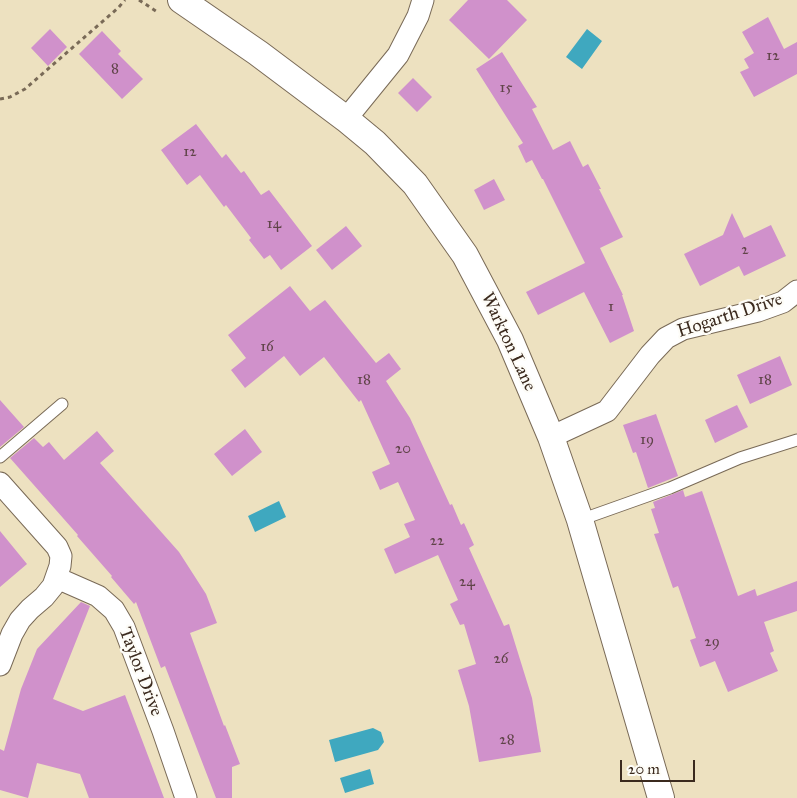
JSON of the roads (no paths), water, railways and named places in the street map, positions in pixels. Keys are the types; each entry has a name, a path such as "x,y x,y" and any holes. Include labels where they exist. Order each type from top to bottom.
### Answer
{"street":[{"path":"346,119 398,55 418,16 423,0"},
{"name":"Warkton Lane","path":"172,8 258,53 375,143 414,184 465,255 510,340 551,437 580,520 661,798"},
{"name":"Hogarth Drive","path":"551,437 607,411 650,355 666,338 683,329 783,302 797,291"},
{"path":"0,483 57,547 61,556 57,578 53,586 20,620 12,634 0,665"},
{"name":"Taylor Drive","path":"57,578 98,596 114,610 124,627 186,798"}],"lane":[{"path":"0,457 62,404"},
{"path":"580,520 670,488 740,458 797,440"}],"water":[{"path":"587,29 602,41 582,69 566,57"},
{"path":"279,501 286,517 255,532 248,516"},
{"path":"373,728 381,732 384,742 378,750 335,762 329,740"},
{"path":"370,769 374,784 345,793 340,778"}]}
